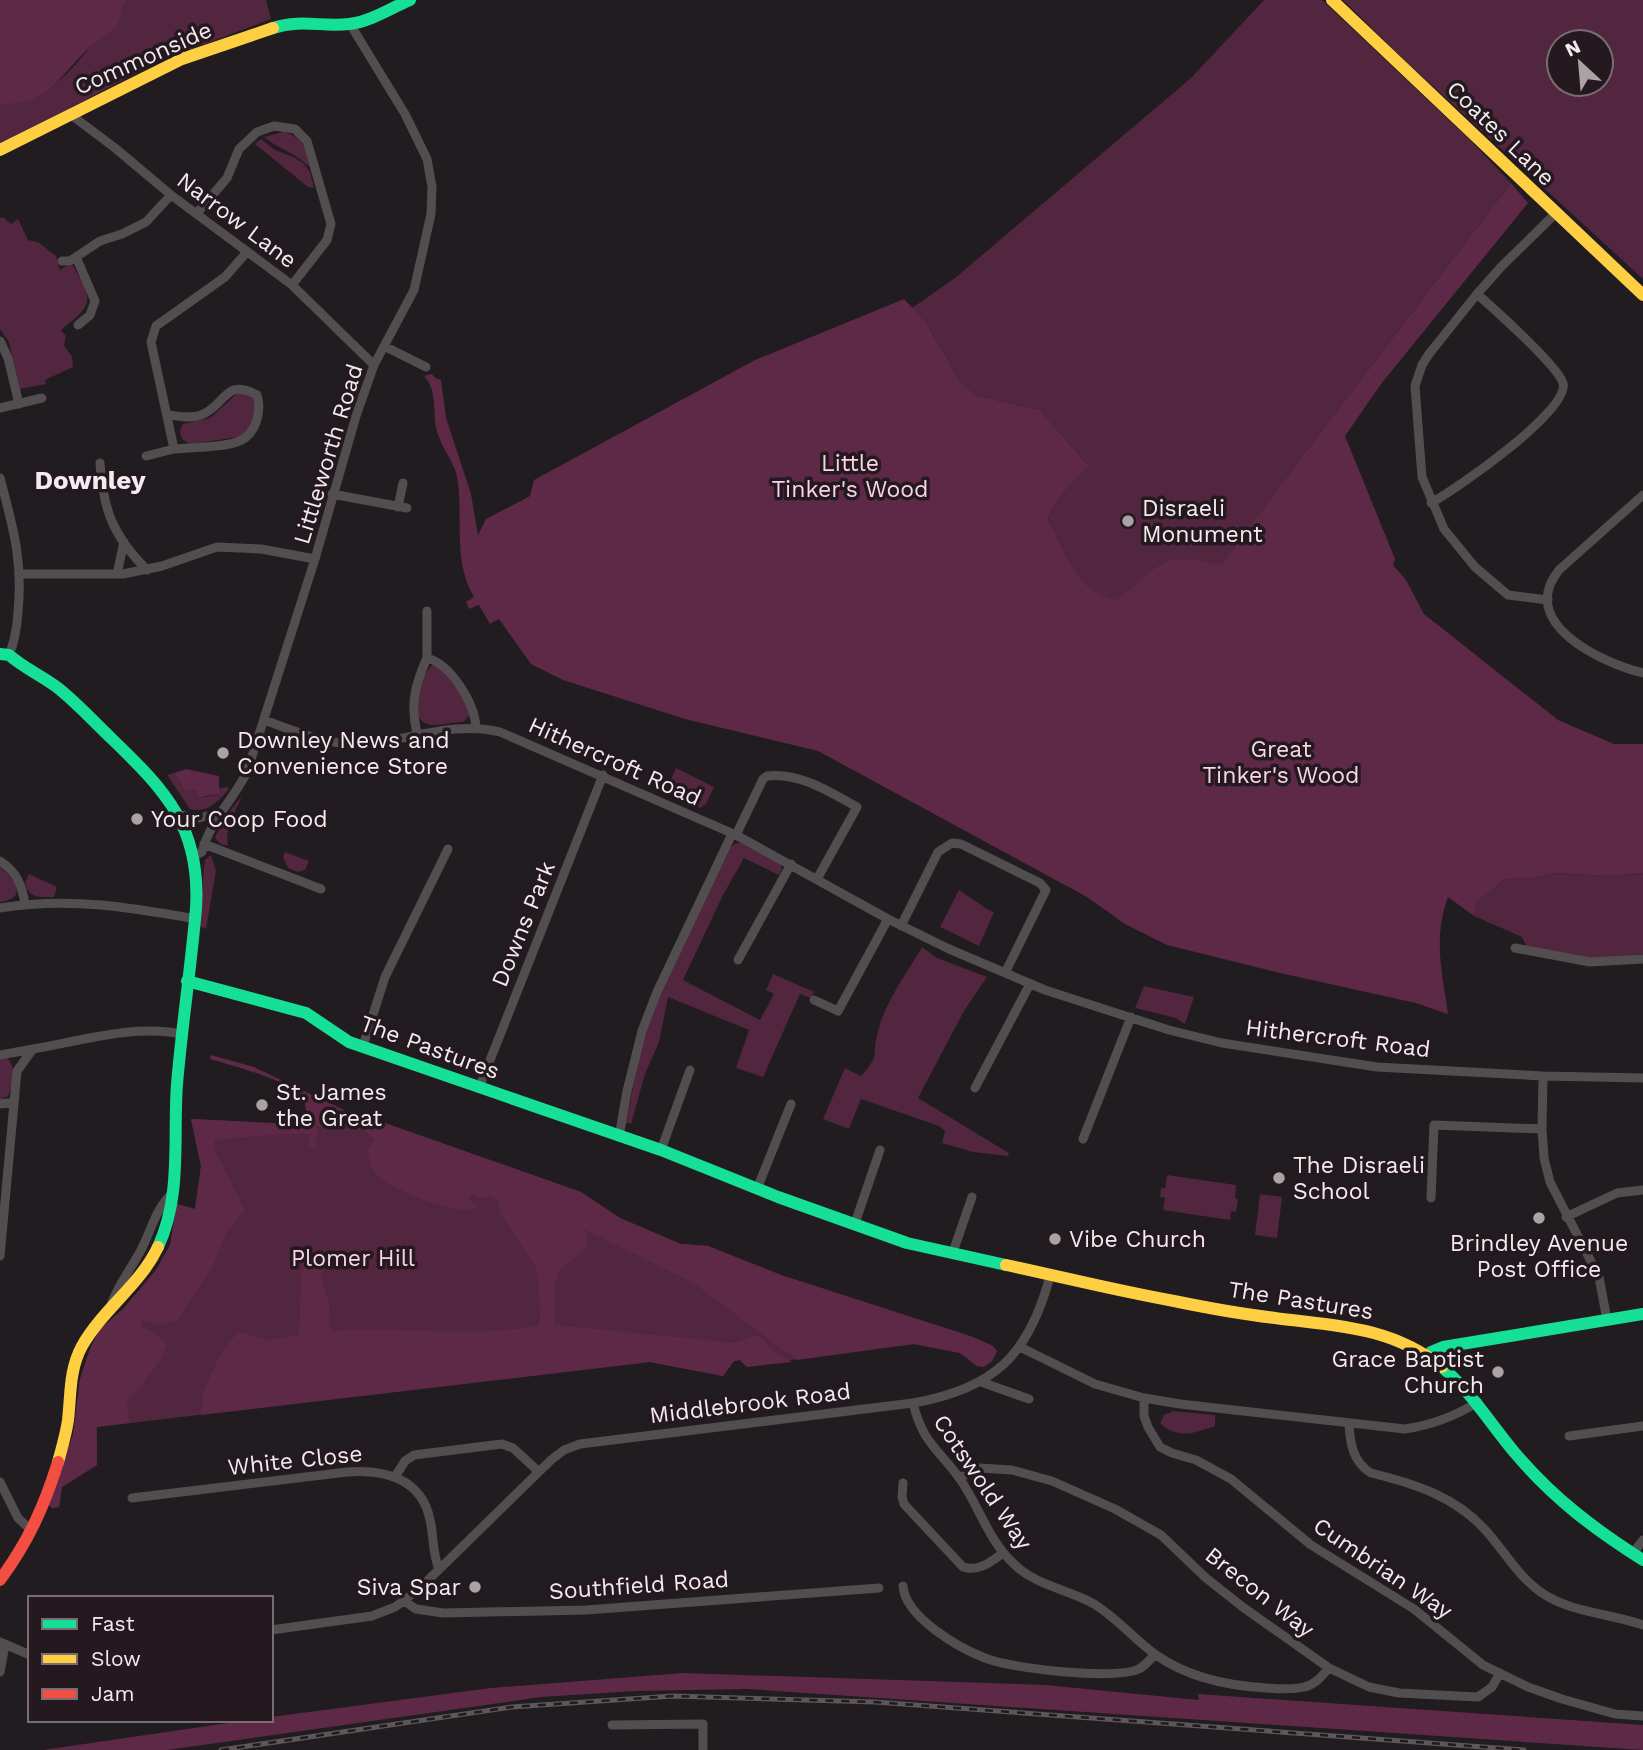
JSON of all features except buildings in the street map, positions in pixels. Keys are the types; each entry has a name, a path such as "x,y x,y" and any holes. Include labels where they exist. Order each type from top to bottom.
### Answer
{"street":[{"path":"350,24 410,0"},
{"name":"Coates Lane","path":"1332,0 1643,295"},
{"name":"Commonside","path":"0,150 182,59 215,46 289,23 350,24"},
{"name":"Littleworth Road","path":"194,856 202,852 219,814 247,772 316,559 332,494 374,365 414,290 431,214 432,187 427,159 388,85 350,24"},
{"name":"Narrow Lane","path":"70,114 246,253 292,285 374,365"},
{"path":"197,213 227,177 239,149 257,132 274,126 295,129 307,141 331,224 327,240 292,285"},
{"path":"62,261 70,261 100,241 146,222 171,195"},
{"path":"1548,600 1516,598 1498,588 1451,540 1431,503 1419,465 1415,386 1429,354 1477,294 1500,267 1555,214"},
{"path":"174,449 151,347 151,335 165,318 225,277 246,253"},
{"path":"76,257 95,301 90,315 78,325"},
{"path":"1431,503 1461,484 1523,436 1559,400 1564,387 1562,380 1546,360 1477,294"},
{"path":"0,341 8,358 19,404"},
{"path":"384,346 426,367"},
{"path":"146,456 174,449 236,443 252,430 261,408 257,395 237,388 228,391 210,411 200,416 168,415"},
{"path":"0,408 41,398"},
{"path":"100,463 105,507 124,542 147,570"},
{"path":"0,478 13,525 21,574 17,621 5,655 59,690 160,787 180,816 188,834 198,882 177,1088 174,1192 169,1219 151,1262 98,1320 86,1339 74,1368 69,1390 67,1430 32,1531 0,1580"},
{"path":"332,494 402,508 403,482"},
{"path":"1643,495 1559,570 1548,590 1548,609 1553,620 1570,638 1609,662 1643,673"},
{"path":"117,574 124,542"},
{"path":"21,574 117,574 147,570 217,547 261,549 316,559"},
{"path":"417,733 412,705 427,658 427,611"},
{"path":"427,658 446,669 470,703 476,728"},
{"name":"Hithercroft Road","path":"264,720 320,739 344,743 376,742 417,733 476,728 500,732 734,834 901,926 1005,973 1030,984 1169,1030 1222,1043 1377,1067 1543,1076 1643,1078"},
{"name":"Downs Park","path":"479,1088 603,775"},
{"path":"619,1137 642,1031 657,992 734,834 767,776 801,780 857,807 817,879"},
{"path":"180,816 199,818 219,814"},
{"path":"901,926 938,852 952,843 961,844 1040,883 1046,890 1005,973"},
{"path":"204,844 320,889"},
{"path":"363,1046 385,977 448,849"},
{"path":"0,862 20,880 25,904"},
{"path":"738,960 791,864"},
{"path":"0,908 25,904 93,903 195,919"},
{"path":"814,1000 838,1011 888,919"},
{"path":"1515,948 1590,962 1643,959"},
{"name":"The Pastures","path":"187,981 306,1013 349,1042 661,1150 757,1189 906,1243 1173,1301 1272,1318 1365,1329 1404,1342 1428,1356 1463,1385 1542,1483 1592,1527 1638,1557"},
{"path":"975,1088 1030,984"},
{"path":"1083,1139 1131,1017"},
{"path":"0,1055 161,1029 182,1034"},
{"path":"0,1256 18,1071 33,1049"},
{"path":"661,1150 690,1070"},
{"path":"1543,1076 1542,1129 1544,1158 1550,1182 1599,1277 1607,1320"},
{"path":"0,1104 14,1102"},
{"path":"757,1189 791,1104"},
{"path":"1431,1198 1434,1125 1542,1129"},
{"path":"855,1223 880,1150"},
{"path":"1566,1217 1617,1193 1643,1190"},
{"path":"953,1252 972,1197"},
{"name":"Middlebrook Road","path":"439,1569 564,1450 595,1441 939,1399 981,1382 1004,1365 1020,1347 1036,1321 1050,1276"},
{"path":"1428,1356 1443,1347 1643,1314"},
{"path":"1020,1347 1095,1384 1144,1398 1349,1423 1405,1429 1449,1418 1478,1402"},
{"path":"981,1382 1029,1399"},
{"name":"Cumbrian Way","path":"1144,1398 1147,1427 1160,1447 1196,1460 1231,1479 1311,1545 1414,1609 1483,1665 1528,1687 1562,1699 1615,1714 1643,1716"},
{"name":"Cotswold Way","path":"913,1403 920,1426 931,1446 960,1478 1003,1553 1024,1573 1091,1602 1155,1654 1188,1673 1253,1687 1304,1688 1314,1683 1329,1668"},
{"path":"1349,1423 1354,1453 1364,1469 1420,1486 1448,1499 1479,1523 1525,1580 1543,1594 1573,1609 1643,1625"},
{"path":"1569,1436 1643,1426"},
{"path":"395,1477 405,1461 414,1455 502,1444 513,1448 539,1472"},
{"name":"Brecon Way","path":"960,1478 979,1468 1012,1470 1052,1482 1115,1509 1161,1535 1226,1595 1329,1668 1355,1682 1382,1690 1467,1698 1478,1697 1492,1688 1500,1672"},
{"name":"White Close","path":"132,1498 374,1470 395,1477 414,1490 426,1508 439,1569"},
{"path":"0,1482 18,1518 32,1531"},
{"path":"903,1483 904,1504 963,1567 981,1567 1003,1553"},
{"path":"1638,1557 1643,1540"},
{"path":"273,1630 372,1616 404,1601 439,1569"},
{"path":"903,1586 909,1604 925,1622 985,1659 1031,1668 1113,1672 1138,1670 1155,1654"},
{"name":"Southfield Road","path":"404,1601 416,1609 443,1613 586,1609 879,1588"},
{"path":"0,1672 3,1644 28,1654"},
{"path":"611,1725 703,1724 703,1750"}],"green space":[{"path":"0,0 127,0 114,29 92,45 53,86 31,100 0,104"},
{"path":"127,0 266,0 271,19 162,60 0,144 0,104 21,102 41,94 57,82 87,51"},
{"path":"1264,0 1322,0 1471,141 1511,183 1288,475 1222,566 1188,559 1172,561 1115,601 1089,588 1080,579 1072,569 1048,519 1061,497 1089,466 1040,410 978,396 961,383 925,321 912,308 955,278 1191,78"},
{"path":"1343,0 1643,0 1643,279 1399,55"},
{"path":"283,132 303,144 309,167 264,137"},
{"path":"261,139 275,150 303,163 310,172 314,188 308,187 255,144"},
{"name":"Great Tinker's Wood","path":"1511,183 1528,203 1381,384 1345,436 1395,559 1393,565 1406,580 1424,614 1558,720 1614,744 1643,744 1643,873 1608,876 1557,873 1532,878 1505,879 1477,902 1474,916 1448,897 1443,912 1440,941 1448,1014 1416,1003 1167,945 1125,924 1087,897 818,751 685,719 563,680 531,664 499,619 490,624 479,605 469,609 466,602 474,597 463,568 457,476 438,434 433,394 424,376 432,374 441,380 446,418 471,494 478,535 486,519 530,496 534,480 755,360 904,299 925,321 961,383 978,396 1040,410 1089,466 1061,497 1048,519 1066,557 1089,588 1115,600 1169,561 1189,559 1222,565"},
{"path":"3,217 11,224 18,219 28,240 38,242 56,256 60,270 68,265 73,266 87,295 87,302 79,315 61,330 66,336 64,345 72,357 73,367 45,380 46,384 20,389 9,342 0,329 0,218"},
{"path":"239,392 253,395 259,412 245,436 192,444 183,439 180,431 183,424 210,418"},
{"path":"433,665 439,666 457,689 471,714 463,722 432,725 423,722 419,717 418,693 424,676"},
{"path":"676,768 714,787 706,804 700,808 665,792"},
{"path":"186,769 219,776 219,794 200,797 195,790 185,790 174,773"},
{"path":"174,773 185,789 194,790 205,797 219,794 219,788 229,789 207,808 190,809 167,775"},
{"path":"242,796 229,826 228,845 222,844 215,837"},
{"path":"736,843 743,843 780,862 782,869 779,875 744,858 723,895 683,980 760,1020 774,994 766,990 773,974 814,992 811,998 800,994 763,1077 736,1068 749,1030 668,997 659,1042 645,1074 631,1124 626,1123 642,1040 660,994 731,847"},
{"path":"285,852 309,861 305,870 298,872 288,868 283,857"},
{"path":"211,855 216,870 206,929 199,926 205,860"},
{"path":"0,867 14,882 17,892 9,900 0,902"},
{"path":"1557,873 1608,876 1643,873 1643,954 1598,959 1527,947 1522,937 1474,916 1477,902 1505,879 1532,878"},
{"path":"29,874 57,887 54,897 36,896 29,892 25,883"},
{"path":"959,890 994,912 979,946 940,927"},
{"path":"922,947 937,958 987,977 964,1011 918,1098 1009,1153 1008,1156 973,1152 942,1143 945,1131 939,1126 861,1099 849,1129 823,1119 845,1068 861,1076 872,1063 881,1020"},
{"path":"1144,986 1194,997 1185,1024 1176,1018 1135,1008"},
{"path":"211,1055 254,1067 352,1114 340,1131 317,1126 316,1148 311,1149 308,1145 309,1134 214,1140 214,1148 245,1210 226,1233 212,1267 178,1320 160,1325 143,1320 140,1326 150,1330 167,1344 161,1359 128,1399 130,1423 96,1427 97,1465 62,1487 59,1507 52,1508 48,1504 73,1435 80,1379 90,1349 100,1329 123,1309 156,1270 170,1245 177,1204 195,1209 201,1166 191,1119 307,1125 305,1103 296,1091 260,1074 210,1059"},
{"path":"6,1057 12,1065 13,1081 8,1096 0,1100 0,1058"},
{"name":"Plomer Hill","path":"315,1095 359,1118 365,1116 581,1192 620,1218 680,1244 708,1246 781,1275 973,1337 993,1346 997,1351 992,1361 984,1367 977,1366 960,1353 914,1344 747,1367 740,1360 734,1361 723,1376 650,1362 97,1427 97,1465 62,1487 59,1507 52,1508 48,1504 73,1435 80,1379 90,1349 100,1329 123,1309 156,1270 170,1245 177,1204 195,1209 201,1166 191,1119 316,1125"},
{"path":"365,1116 581,1192 620,1218 681,1244 708,1246 781,1275 973,1337 993,1346 997,1351 992,1361 984,1367 977,1366 960,1353 914,1344 797,1360 693,1283 584,1229 588,1240 587,1247 565,1265 557,1278 554,1294 555,1325 735,1343 756,1335 766,1341 772,1350 792,1362 747,1367 740,1360 734,1361 723,1376 650,1362 201,1415 203,1392 220,1355 236,1334 240,1332 266,1340 299,1335 302,1260 311,1254 317,1257 321,1264 329,1305 330,1331 460,1332 538,1326 539,1281 535,1266 500,1213 498,1202 492,1196 481,1198 471,1194 468,1200 477,1204 472,1209 461,1210 423,1199 387,1183 377,1175 370,1161 368,1148 375,1140 357,1124 359,1118"},
{"path":"1167,1175 1236,1185 1236,1212 1231,1211 1230,1220 1163,1210 1165,1198 1160,1197 1161,1188 1165,1188"},
{"path":"1260,1194 1282,1197 1277,1238 1255,1235"},
{"path":"1173,1411 1215,1415 1215,1426 1186,1434 1173,1432 1160,1423 1164,1415"},
{"path":"683,1673 1045,1685 1199,1700 1198,1694 1643,1725 1643,1750 748,1689 636,1691 541,1697 167,1750 43,1750 235,1722 273,1722 273,1717 491,1688"}],"railway":[{"path":"221,1750 512,1707 673,1696 875,1702 1524,1750"}],"traffic: fast":[{"path":"273,28 293,24 357,23 410,0"},
{"path":"0,654 9,655 58,688 149,776 176,813 193,855 196,908 177,1084 174,1187 166,1228 158,1247"},
{"path":"187,981 306,1013 349,1042 661,1150 778,1197 907,1243 1006,1265"},
{"path":"1428,1356 1443,1347 1643,1314"},
{"path":"1442,1367 1463,1387 1515,1453 1544,1484 1591,1524 1643,1560"}],"traffic: slow":[{"path":"1332,0 1643,295"},
{"path":"0,150 182,59 273,28"},
{"path":"58,1462 67,1425 71,1382 82,1346 100,1320 141,1273 158,1247"},
{"path":"1006,1265 1212,1308 1362,1330 1403,1343 1442,1367"}],"traffic: jam":[{"path":"0,1580 34,1524 58,1462"}],"place":[{"name":"Disraeli Monument","path":"1128,521"},
{"name":"Downley News and Convenience Store","path":"223,753"},
{"name":"Your Coop Food","path":"137,819"},
{"name":"St. James the Great","path":"262,1105"},
{"name":"The Disraeli School","path":"1279,1178"},
{"name":"Brindley Avenue Post Office","path":"1539,1218"},
{"name":"Vibe Church","path":"1055,1239"},
{"name":"Grace Baptist Church","path":"1498,1372"},
{"name":"Siva Spar","path":"475,1587"}],"district":[{"name":"Downley","path":"90,480"}],"park label":[{"name":"Little Tinker's Wood","path":"850,476"}]}
